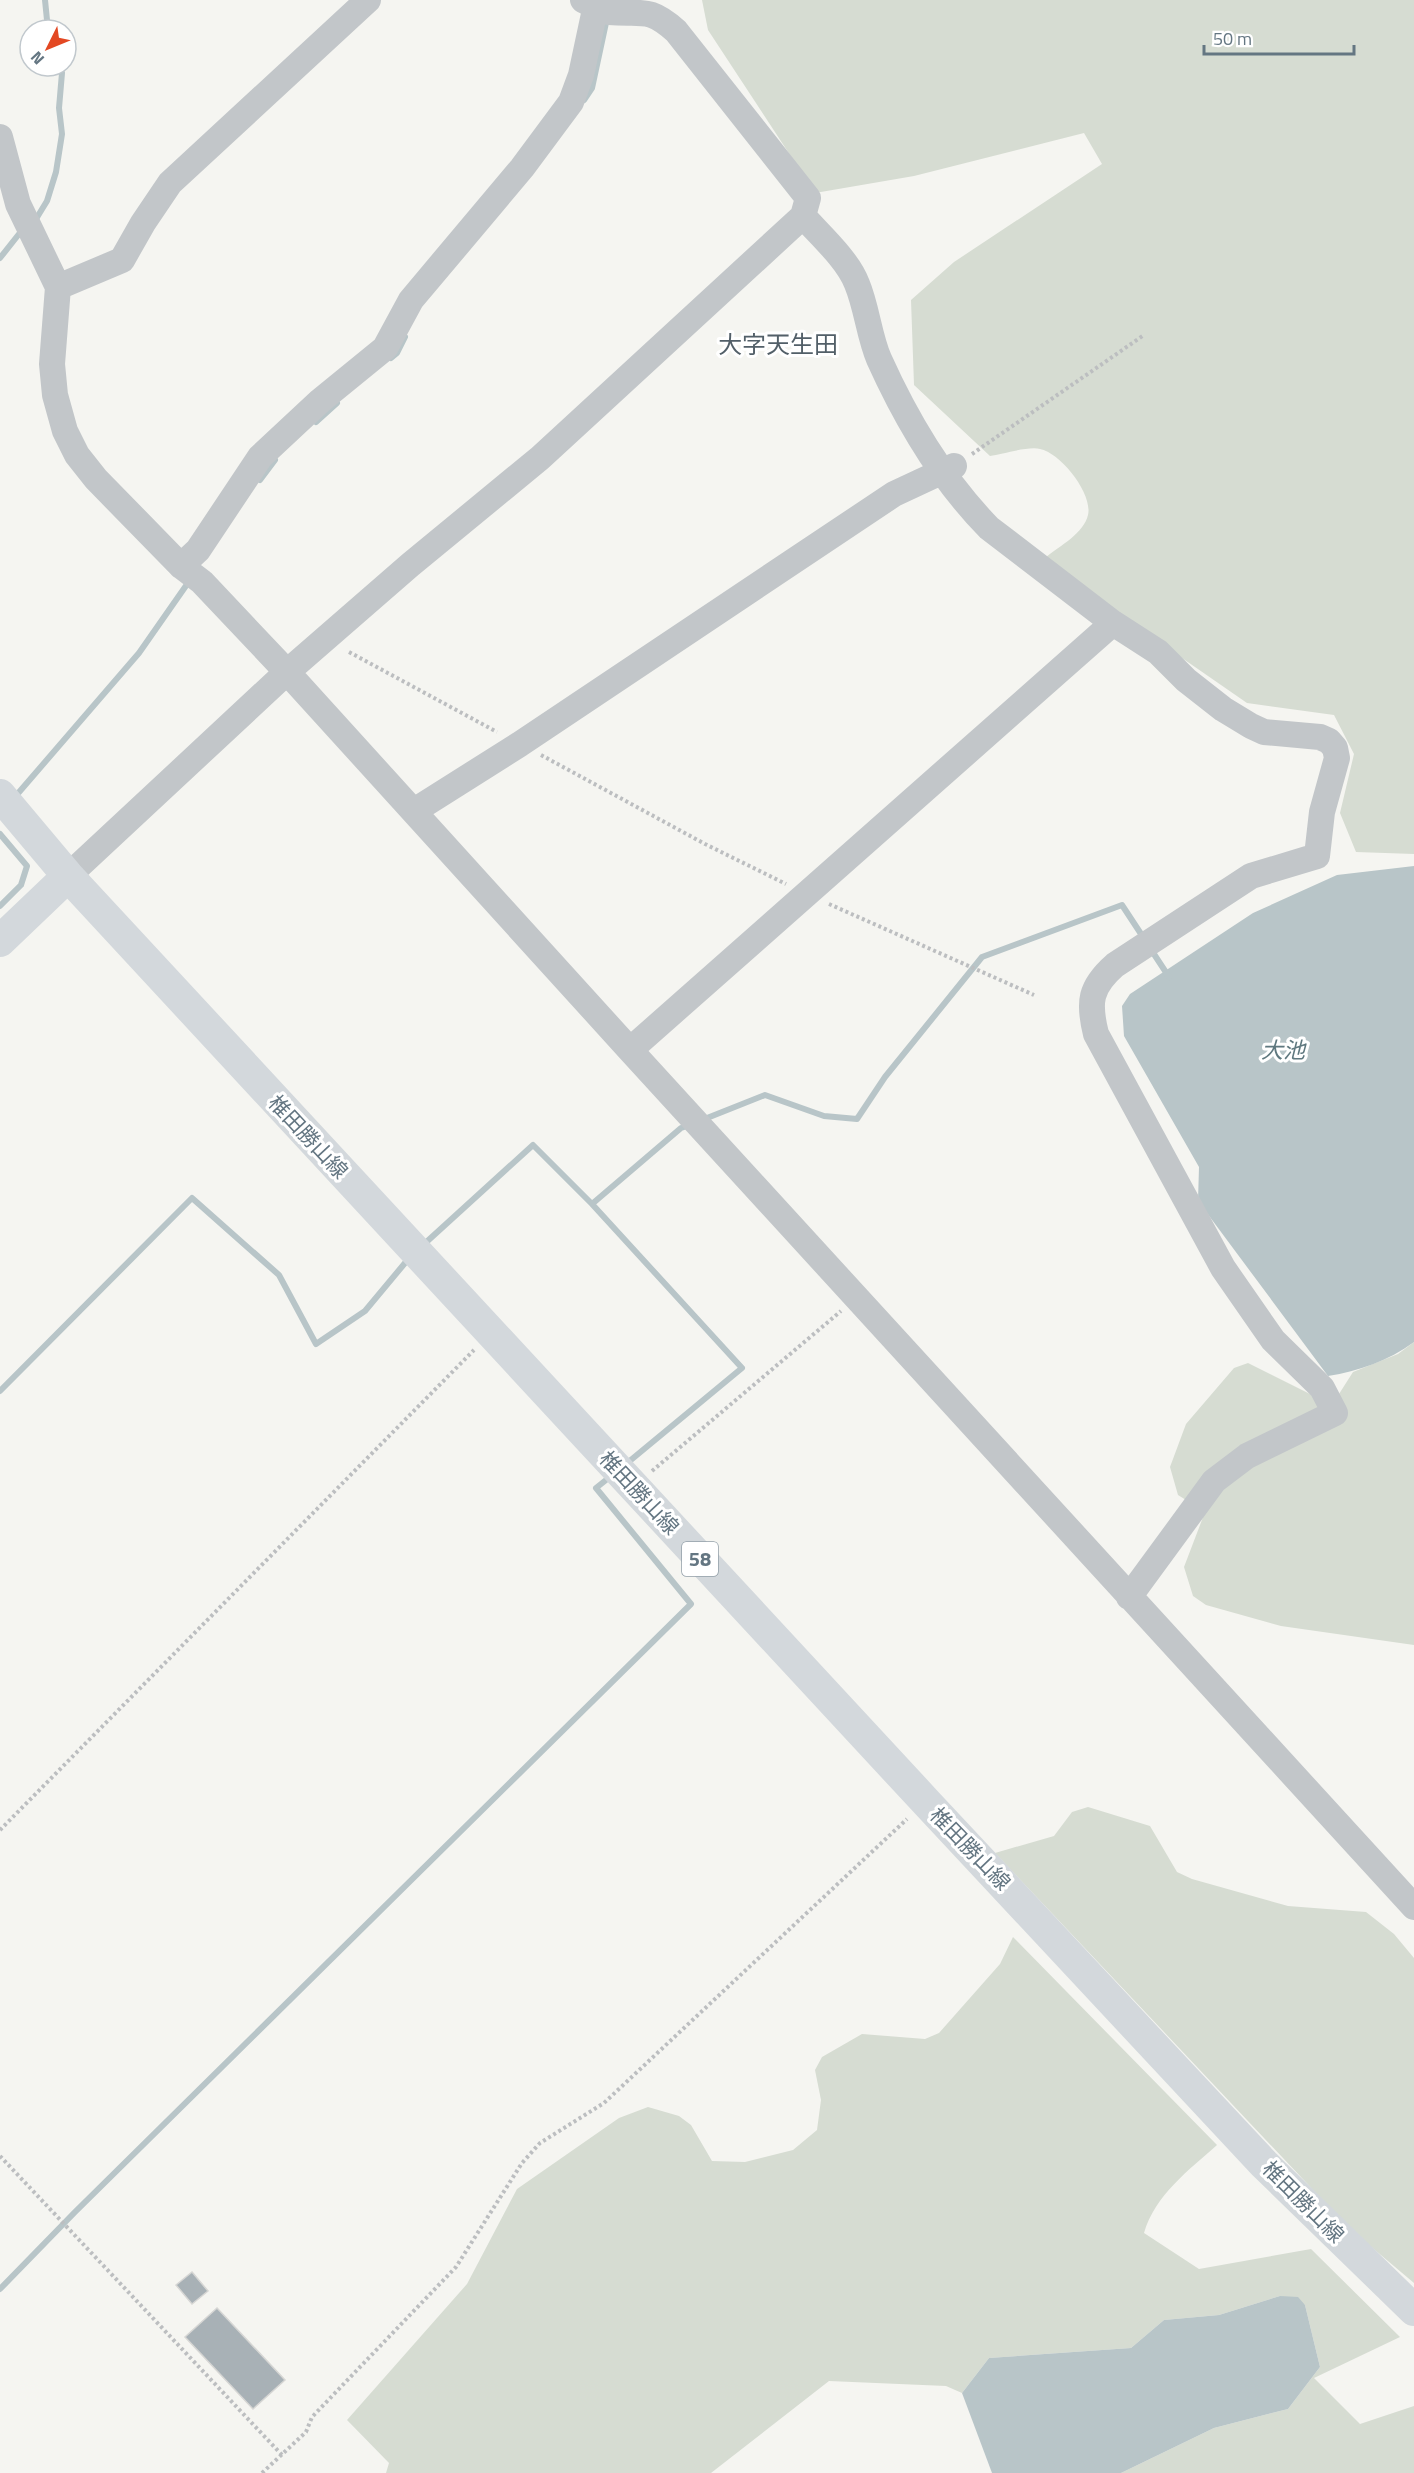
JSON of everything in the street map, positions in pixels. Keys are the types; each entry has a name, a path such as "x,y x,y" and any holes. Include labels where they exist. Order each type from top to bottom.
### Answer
{"main road":[{"name":"椎田勝山線","path":"0,795 68,876 926,1802 1264,2164 1414,2310"},
{"path":"0,941 68,876"}],"street":[{"path":"58,287 122,260 170,183 367,0"},
{"path":"68,876 287,672 410,565 540,458 802,216 808,198 676,31 661,17 642,12 606,12 592,2 581,75 571,102 516,176 411,300 385,348 320,401 260,457 198,550 181,566"},
{"path":"0,137 18,204 58,287 52,364 55,395 65,431 77,455 96,479 181,566 202,582 287,672 1414,1907"},
{"path":"802,216 837,255 857,282 878,356 912,423 949,469 973,512 989,528 1113,623 1158,652 1186,680 1223,709 1264,732 1320,738 1329,741 1335,748 1337,758 1322,812 1317,856 1251,876 1241,882 1115,965 1101,978 1093,993 1091,1013 1096,1034 1222,1268 1274,1340 1322,1388 1335,1413 1246,1456 1214,1481 1129,1597"},
{"path":"414,811 520,744 894,494 949,469"},
{"path":"630,1050 1113,623"}],"path":[{"path":"949,469 1144,335"},
{"path":"349,652 705,844 806,894 1034,995"},
{"path":"633,1487 856,1298"},
{"path":"0,1830 490,1334"},
{"path":"262,2473 306,2432 312,2417 456,2267 522,2163 540,2143 604,2103 926,1802"},
{"path":"0,2156 282,2455"}],"shaded area":[{"path":"702,0 1414,0 1414,854 1356,852 1340,813 1354,754 1334,715 1247,703 1104,604 1046,557 1082,528 1088,515 1086,496 1066,466 1048,452 1035,448 990,456 914,385 911,300 954,262 1102,164 1084,133 914,176 815,193 708,30"},
{"path":"1414,1342 1414,1645 1281,1626 1206,1605 1193,1596 1184,1567 1205,1512 1178,1495 1170,1467 1186,1424 1234,1368 1248,1363 1332,1405 1353,1372 1398,1354"},
{"path":"1088,1807 1150,1826 1177,1872 1192,1879 1288,1906 1366,1912 1394,1934 1414,1958 1414,2283 1350,2229 995,1853 1054,1836 1072,1812"},
{"path":"1013,1937 1217,2145 1174,2184 1156,2207 1144,2233 1199,2269 1311,2249 1400,2337 1314,2378 1360,2424 1414,2406 1414,2473 1121,2473 1214,2428 1288,2409 1320,2367 1305,2305 1280,2296 1219,2315 1164,2320 1131,2348 989,2358 962,2393 946,2386 829,2381 711,2473 386,2473 389,2463 347,2420 467,2284 517,2189 619,2118 648,2107 679,2116 691,2125 712,2161 745,2162 793,2150 817,2130 821,2100 815,2070 822,2057 862,2034 925,2039 939,2033 1000,1964"}],"water":[{"name":"大池","path":"1414,866 1414,1342 1394,1355 1373,1364 1328,1376 1198,1201 1199,1167 1124,1036 1122,1006 1130,994 1253,913 1337,875"},
{"path":"1280,2296 1298,2297 1305,2305 1320,2367 1288,2409 1214,2428 1121,2473 992,2473 962,2393 989,2358 1131,2348 1164,2320 1219,2315"}],"building":[{"path":"192,2272 208,2291 192,2304 176,2285"},
{"path":"217,2308 285,2380 253,2409 185,2337"}],"waterway":[{"path":"45,0 47,18"},
{"path":"584,100 592,88 607,18"},
{"path":"36,219 47,201 56,172 62,134 59,108 62,78"},
{"path":"0,258 19,234"},
{"path":"391,358 397,353 405,337"},
{"path":"316,422 337,403"},
{"path":"260,480 275,460"},
{"path":"14,798 139,653 190,580"},
{"path":"0,834 27,866 21,885 0,906"},
{"path":"702,1120 765,1095 824,1116 857,1119 885,1077 982,957 1122,905 1145,940"},
{"path":"1150,948 1169,977"},
{"path":"626,1464 742,1368 592,1204 681,1128 690,1125"},
{"path":"422,1246 533,1145 592,1204"},
{"path":"0,1391 192,1198 279,1275 316,1344 365,1311 410,1257"},
{"path":"0,2289 75,2212 691,1604 596,1488 611,1476"}],"district":[{"name":"大字天生田","path":"778,345"}]}
